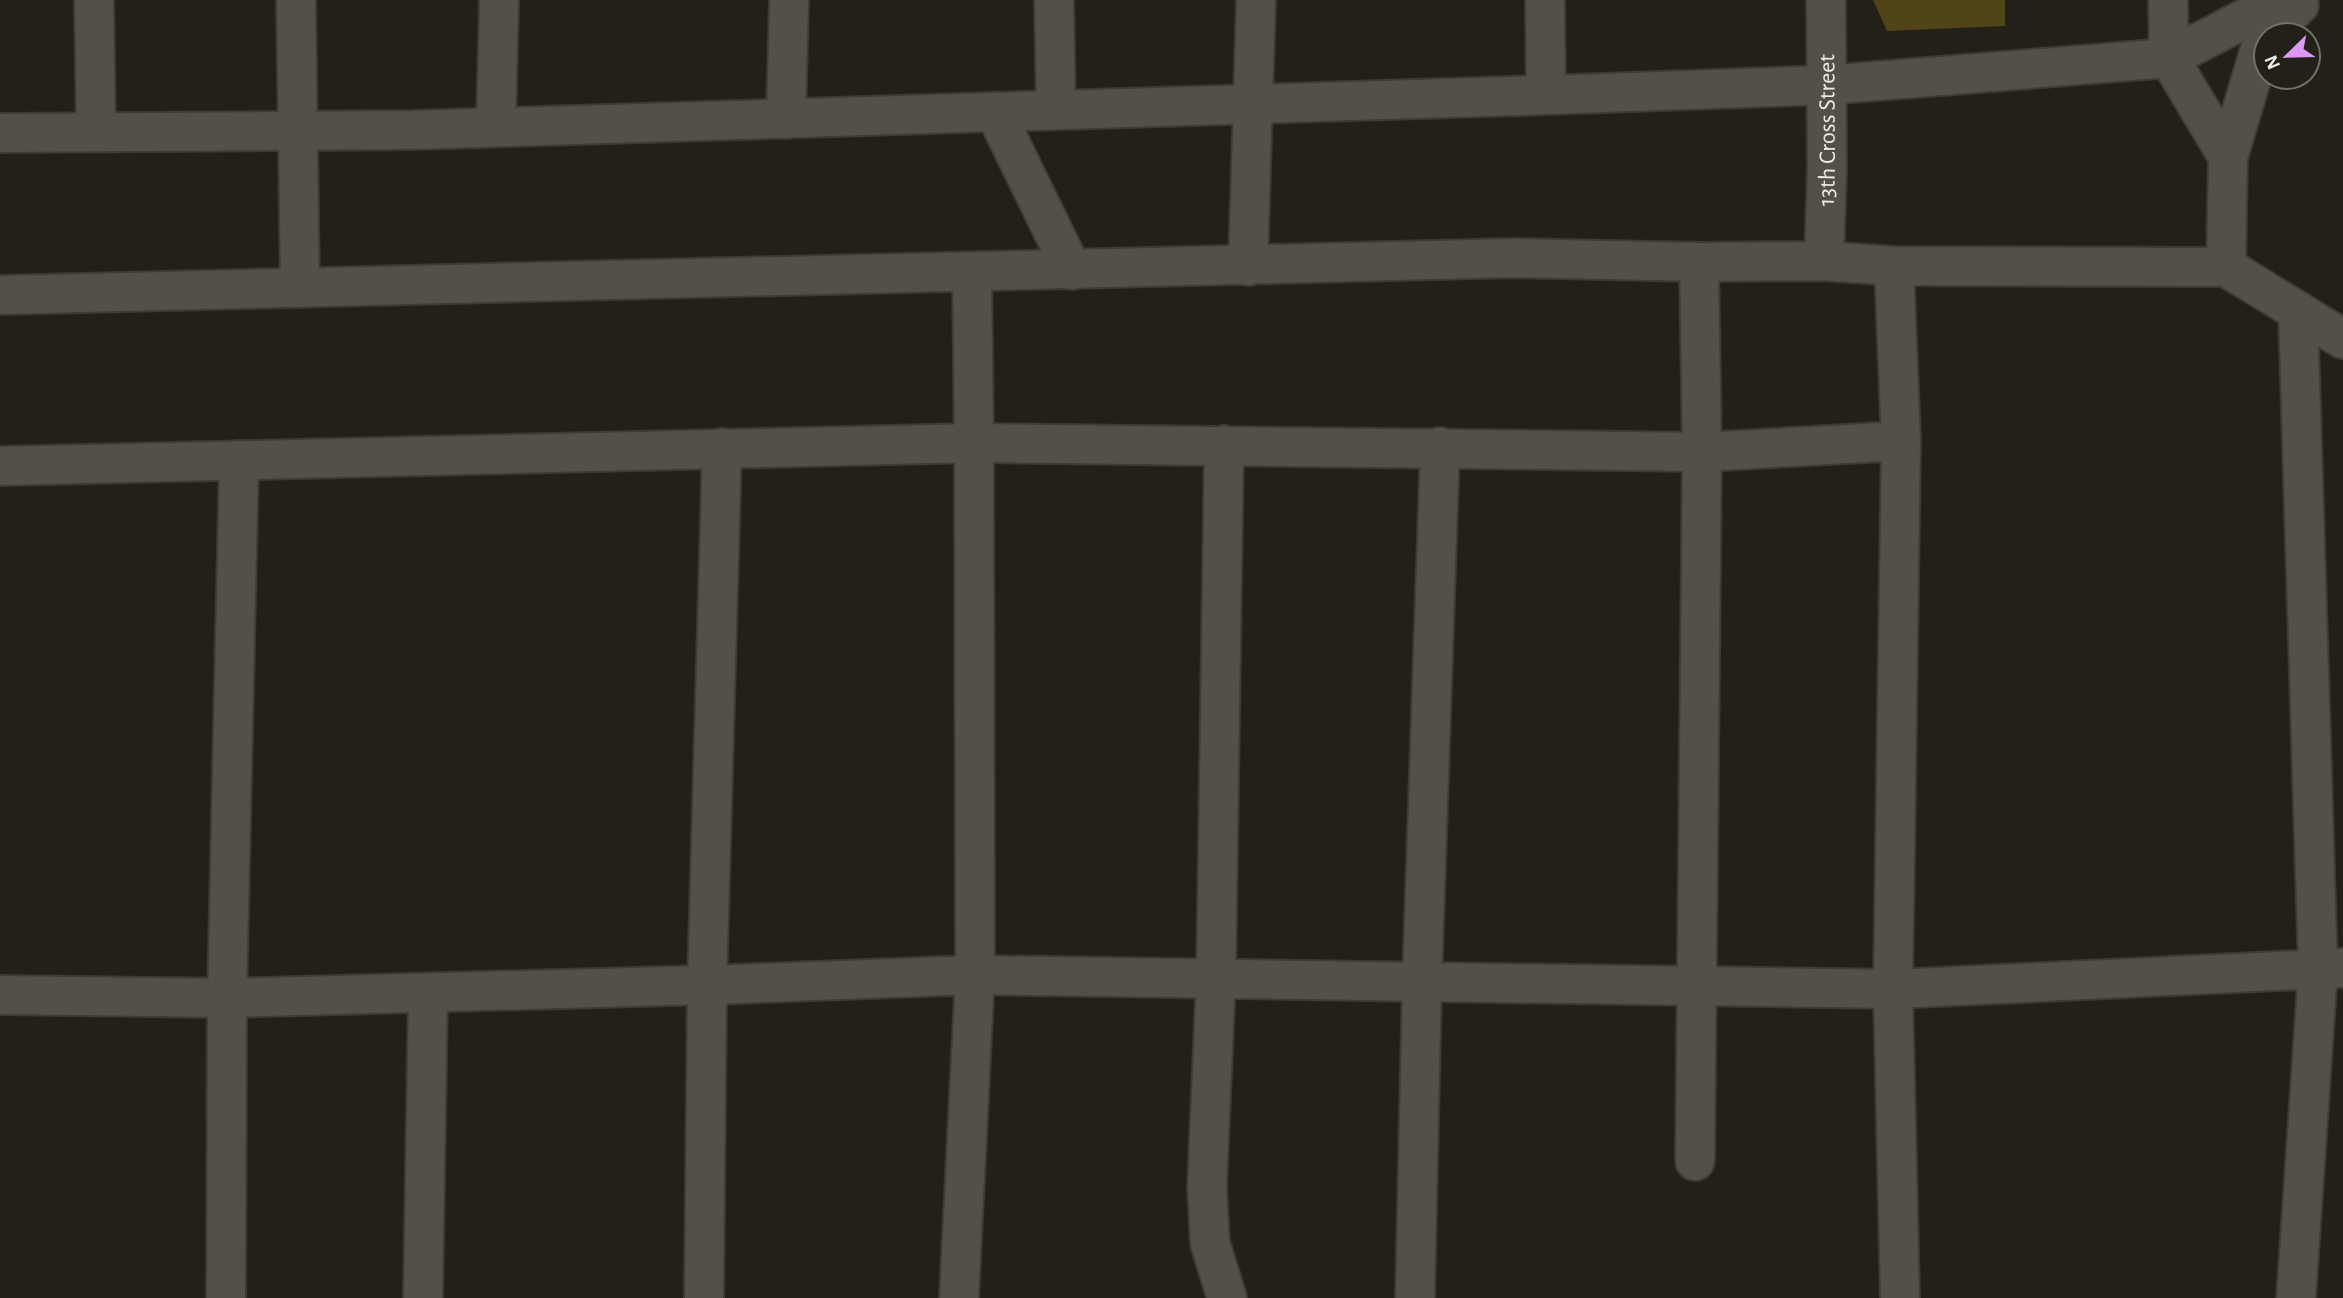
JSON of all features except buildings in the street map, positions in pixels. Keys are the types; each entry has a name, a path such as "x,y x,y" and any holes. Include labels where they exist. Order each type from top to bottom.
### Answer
{"street":[{"path":"94,0 96,132"},
{"path":"296,0 300,288"},
{"path":"496,127 499,0"},
{"path":"786,119 789,0"},
{"path":"1054,0 1056,110"},
{"path":"1248,266 1256,0"},
{"path":"1545,0 1546,95"},
{"name":"13th Cross Street","path":"1824,261 1826,0"},
{"path":"2168,0 2169,58 2228,157"},
{"path":"0,133 496,127 1826,85 2169,58 2281,0"},
{"path":"2226,267 2228,157 2264,36 2305,0"},
{"path":"995,112 1072,270"},
{"path":"0,295 1515,258 1699,262 1824,261 1894,266 2226,267 2343,339"},
{"path":"1695,1161 1702,452 1699,262"},
{"path":"1894,266 1901,441 1893,989 1900,1298"},
{"path":"959,1298 975,975 972,272"},
{"path":"2296,1298 2331,969 2298,311"},
{"path":"0,466 974,443 1702,452 1901,441"},
{"path":"1224,445 1216,978 1207,1187 1210,1243 1227,1298"},
{"path":"1415,1298 1422,982 1440,447"},
{"path":"704,1298 707,985 722,449"},
{"path":"226,1298 227,998 239,460"},
{"path":"0,995 227,998 975,975 1893,989 2331,969"},
{"path":"423,1298 428,993"}]}
